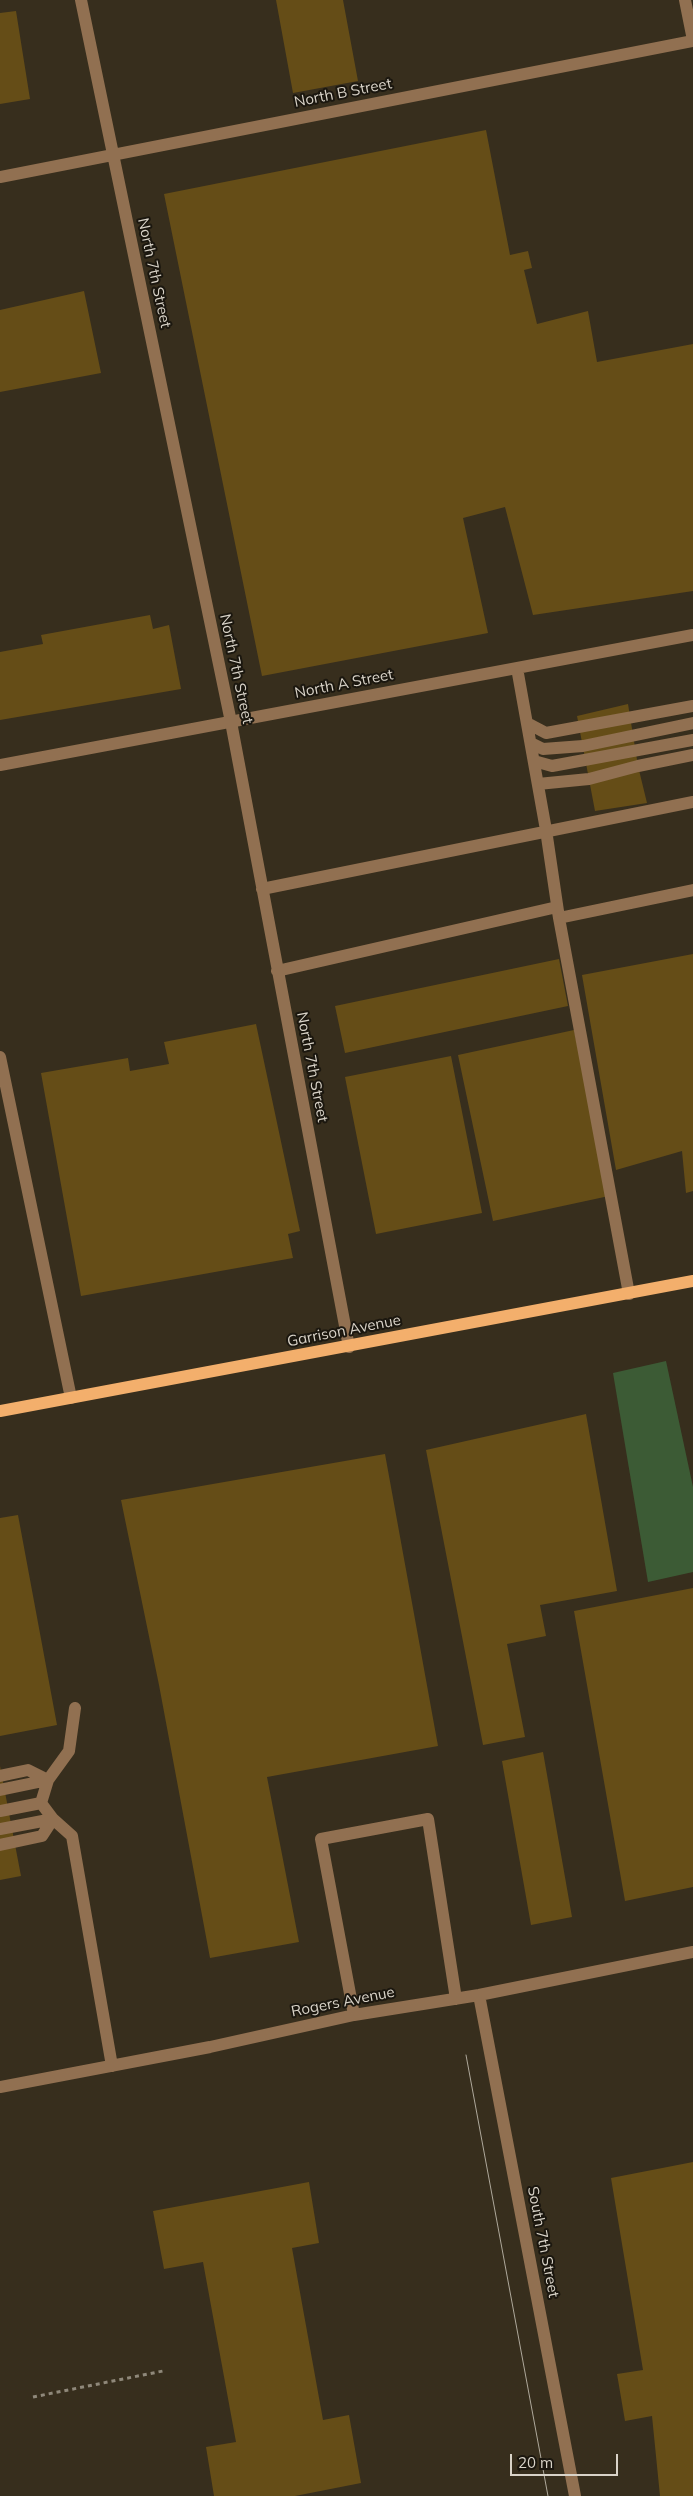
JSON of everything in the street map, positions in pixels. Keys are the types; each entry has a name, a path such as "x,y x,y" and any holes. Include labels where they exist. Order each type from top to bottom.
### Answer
{"main road":[{"name":"Garrison Avenue","path":"0,1411 349,1348 693,1281"}],"street":[{"name":"North 7th Street","path":"81,0 230,722 349,1348"},
{"path":"685,0 693,41"},
{"name":"North B Street","path":"0,177 693,41"},
{"name":"North A Street","path":"0,765 693,635"},
{"path":"517,668 546,830 558,912 629,1294"},
{"path":"527,723 546,733 693,706"},
{"path":"531,743 544,749 583,746 693,723"},
{"path":"534,761 552,766 693,740"},
{"path":"538,784 589,779 638,766 693,755"},
{"path":"262,889 546,830 693,802"},
{"path":"277,971 558,912 693,890"},
{"path":"0,1057 71,1398"},
{"path":"40,1803 48,1780 69,1751 75,1708"},
{"path":"0,1776 28,1770 48,1780"},
{"path":"0,1790 48,1780"},
{"path":"0,1811 40,1803"},
{"path":"40,1803 53,1819 72,1836 112,2066"},
{"path":"0,1828 53,1819"},
{"path":"0,1845 42,1836 53,1819"},
{"path":"354,2015 321,1839 428,1819 456,1999"},
{"name":"Rogers Avenue","path":"0,2086 112,2066 354,2015 479,1995 693,1952"},
{"name":"South 7th Street","path":"479,1995 575,2496"}],"path":[{"path":"33,2397 163,2371"}],"green space":[{"path":"666,1361 693,1487 693,1572 648,1582 613,1373"}],"building":[{"path":"276,0 343,0 358,81 293,93"},
{"path":"16,11 30,99 0,104 0,13"},
{"path":"486,130 510,255 528,251 532,268 524,270 537,324 588,311 597,362 693,344 693,591 533,615 505,507 463,518 488,633 262,676 164,194"},
{"path":"84,291 101,373 0,392 0,310"},
{"path":"150,615 153,629 169,625 181,689 0,720 0,652 43,644 41,635"},
{"path":"628,704 638,766 647,803 595,811 577,716"},
{"path":"693,954 693,1191 686,1193 682,1151 616,1170 582,975"},
{"path":"559,959 568,1006 345,1053 335,1006"},
{"path":"256,1024 300,1231 288,1234 293,1258 81,1296 41,1073 128,1058 130,1071 169,1064 164,1042"},
{"path":"574,1030 609,1196 493,1221 458,1055"},
{"path":"451,1056 482,1213 376,1234 345,1077"},
{"path":"586,1414 617,1591 540,1605 546,1636 507,1644 525,1737 483,1745 426,1450"},
{"path":"385,1454 438,1746 267,1777 299,1942 210,1958 159,1685 121,1500"},
{"path":"18,1515 57,1725 0,1736 0,1518"},
{"path":"693,1588 693,1887 625,1901 574,1611"},
{"path":"543,1752 572,1917 531,1925 502,1761"},
{"path":"0,1766 21,1876 0,1880"},
{"path":"693,2162 693,2496 660,2496 652,2416 625,2421 617,2374 643,2370 611,2178"},
{"path":"309,2182 319,2243 292,2248 323,2420 349,2415 361,2483 295,2496 214,2496 206,2447 236,2442 203,2262 164,2269 153,2211"}],"tram line":[{"path":"466,2055 548,2496"}]}
